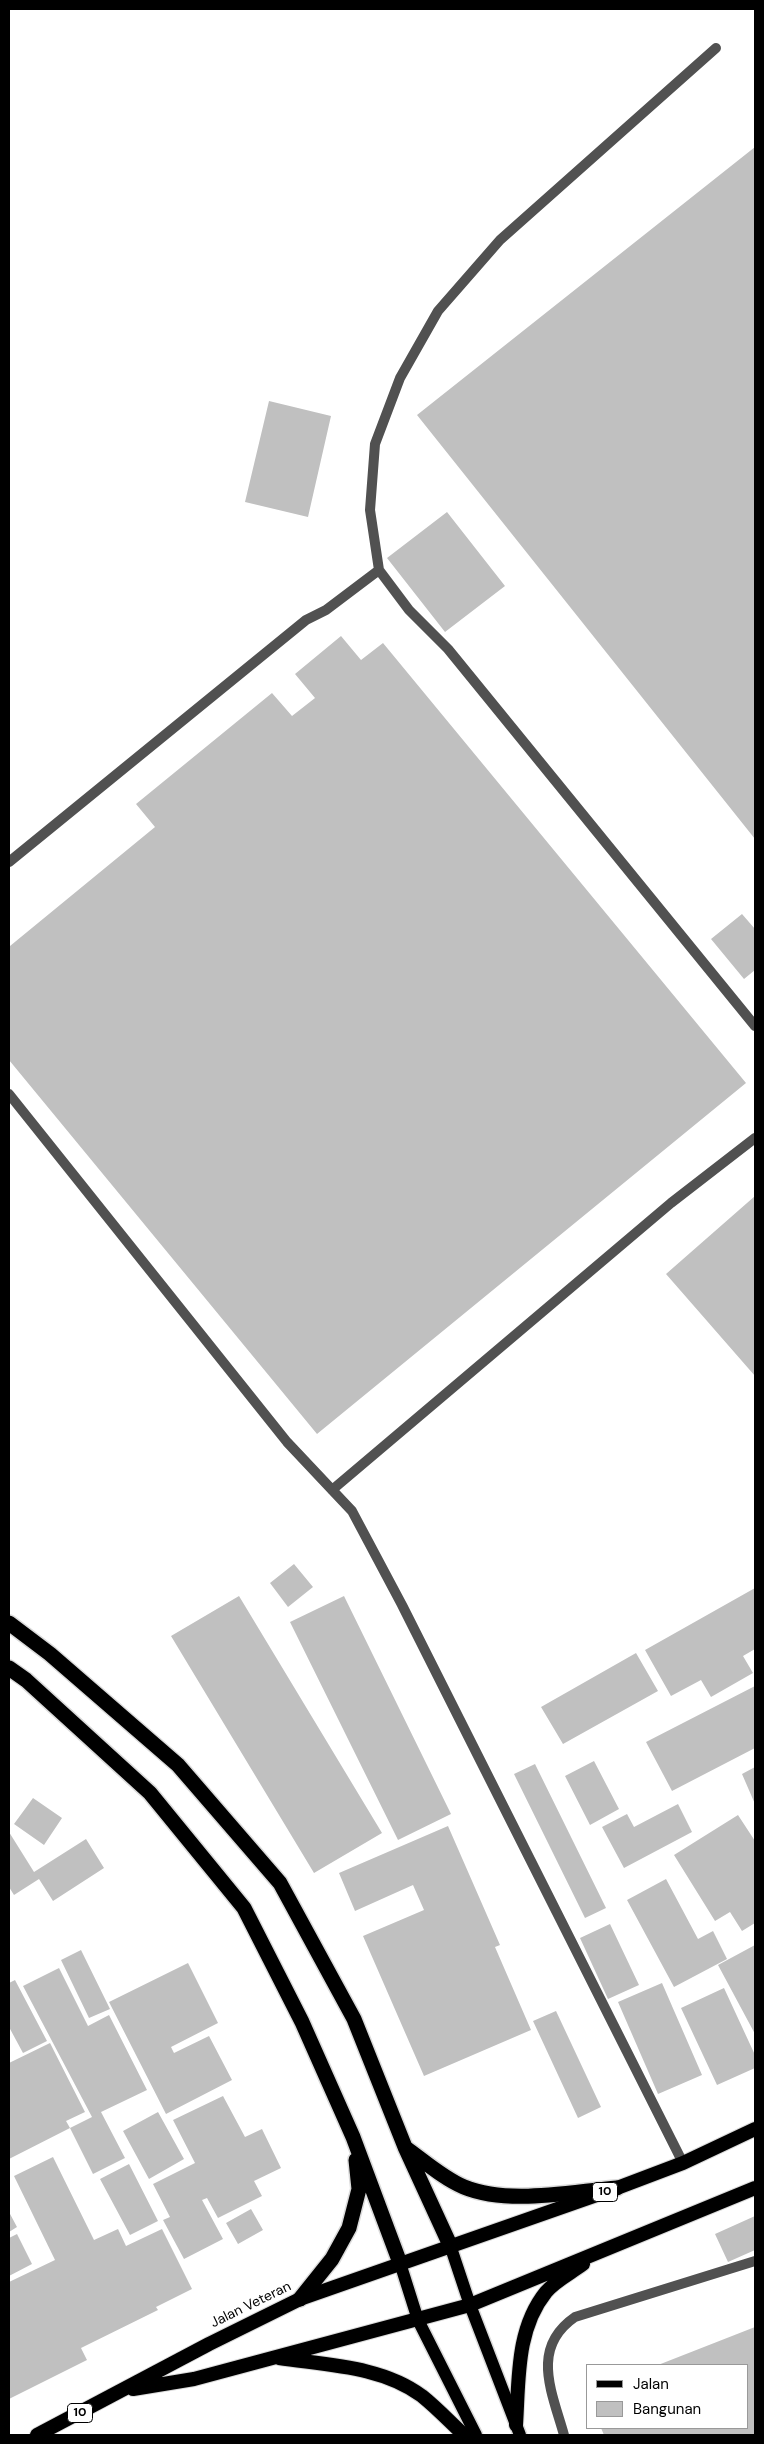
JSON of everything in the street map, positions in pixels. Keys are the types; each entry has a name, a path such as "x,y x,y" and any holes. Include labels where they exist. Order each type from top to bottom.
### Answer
{"highway":[{"path":"9,1623 50,1654 178,1765 280,1884 354,2019 405,2147 450,2246"},
{"path":"9,1668 26,1680 150,1793 244,1908 302,2022 353,2137 400,2263"},
{"name":"10","path":"400,2263 617,2188 683,2162 755,2129"},
{"path":"300,2299 332,2259 349,2228 359,2189 353,2137"},
{"path":"405,2147 463,2187 487,2194 516,2197 617,2188"},
{"name":"10","path":"418,2320 470,2305 755,2188"},
{"path":"518,2430 521,2355 531,2316 547,2291 599,2251"},
{"name":"Jalan Veteran","path":"37,2435 123,2391 208,2344 300,2299 400,2263"},
{"name":"Jalan Veteran","path":"123,2391 194,2379 418,2320"},
{"path":"273,2357 374,2373 401,2384 421,2396 464,2435"}],"main road":[{"path":"450,2246 470,2305 518,2430"},
{"path":"400,2263 418,2320 476,2435"}],"lane":[{"path":"716,48 500,240 438,311 400,378 375,444 370,510 379,570 409,610 448,649 755,1026"},
{"path":"9,862 306,620 326,610 379,570"},
{"path":"9,1094 281,1435 352,1511 402,1605 683,2162"},
{"path":"332,1490 671,1203 755,1138"},
{"path":"564,2435 548,2381 546,2360 552,2342 562,2326 575,2317 755,2261"}],"building":[{"path":"755,147 755,839 417,415"},
{"path":"269,401 331,416 308,517 245,502"},
{"path":"447,512 505,586 445,632 387,558"},
{"path":"341,636 361,660 383,643 746,1083 317,1434 9,1060 9,944 10,946 155,827 136,804 272,693 292,716 315,698 295,674"},
{"path":"742,914 755,929 755,970 744,979 711,939"},
{"path":"755,1196 755,1376 666,1274"},
{"path":"294,1564 313,1587 288,1607 270,1583"},
{"path":"755,1588 755,1649 743,1656 753,1673 711,1697 701,1680 671,1696 645,1650"},
{"path":"239,1596 382,1833 314,1873 171,1636"},
{"path":"344,1596 451,1814 398,1840 290,1622"},
{"path":"636,1653 658,1691 563,1744 541,1707"},
{"path":"755,1686 755,1748 672,1791 646,1742"},
{"path":"594,1761 619,1809 590,1825 565,1776"},
{"path":"535,1764 606,1908 585,1918 514,1774"},
{"path":"755,1767 755,1804 742,1774"},
{"path":"33,1798 62,1818 44,1845 14,1824"},
{"path":"678,1804 692,1832 624,1868 602,1827 627,1814 634,1827"},
{"path":"738,1815 755,1841 755,1923 742,1931 730,1912 715,1921 674,1855"},
{"path":"448,1826 500,1945 495,1947 531,2030 424,2076 363,1936 424,1910 413,1885 355,1911 339,1873"},
{"path":"9,1832 34,1872 86,1839 104,1868 53,1901 39,1879 14,1895 9,1887"},
{"path":"666,1879 698,1939 713,1931 727,1959 674,1987 627,1900"},
{"path":"610,1924 639,1985 608,1999 580,1938"},
{"path":"755,1945 755,2034 718,1965"},
{"path":"81,1950 110,2009 89,2018 61,1960"},
{"path":"188,1963 218,2023 171,2047 174,2053 209,2036 232,2080 166,2114 109,2002"},
{"path":"59,1968 88,2026 109,2015 147,2090 101,2112 125,2158 93,2174 70,2128 92,2117 23,1986"},
{"path":"15,1980 47,2041 23,2053 9,2027 9,1983"},
{"path":"662,1983 702,2075 658,2094 618,2002"},
{"path":"724,1988 755,2055 755,2068 717,2085 681,2008"},
{"path":"556,2011 601,2107 578,2118 533,2021"},
{"path":"50,2043 85,2112 66,2121 70,2128 9,2159 9,2063"},
{"path":"223,2096 245,2137 262,2129 281,2168 254,2181 262,2196 218,2218 207,2198 202,2200 223,2239 184,2259 163,2220 170,2217 153,2184 195,2163 173,2120"},
{"path":"158,2112 184,2159 149,2179 123,2131"},
{"path":"53,2157 94,2240 118,2229 126,2246 162,2229 192,2289 156,2307 158,2310 81,2348 87,2360 9,2399 9,2282 55,2260 14,2176"},
{"path":"129,2164 158,2221 130,2235 100,2179"},
{"path":"251,2209 263,2230 238,2244 226,2223"},
{"path":"9,2212 17,2227 9,2232"},
{"path":"755,2216 755,2250 728,2262 715,2234"},
{"path":"17,2234 32,2264 9,2276 9,2238"},
{"path":"755,2327 755,2435 604,2435 601,2429 749,2429 749,2364 661,2364"}]}
